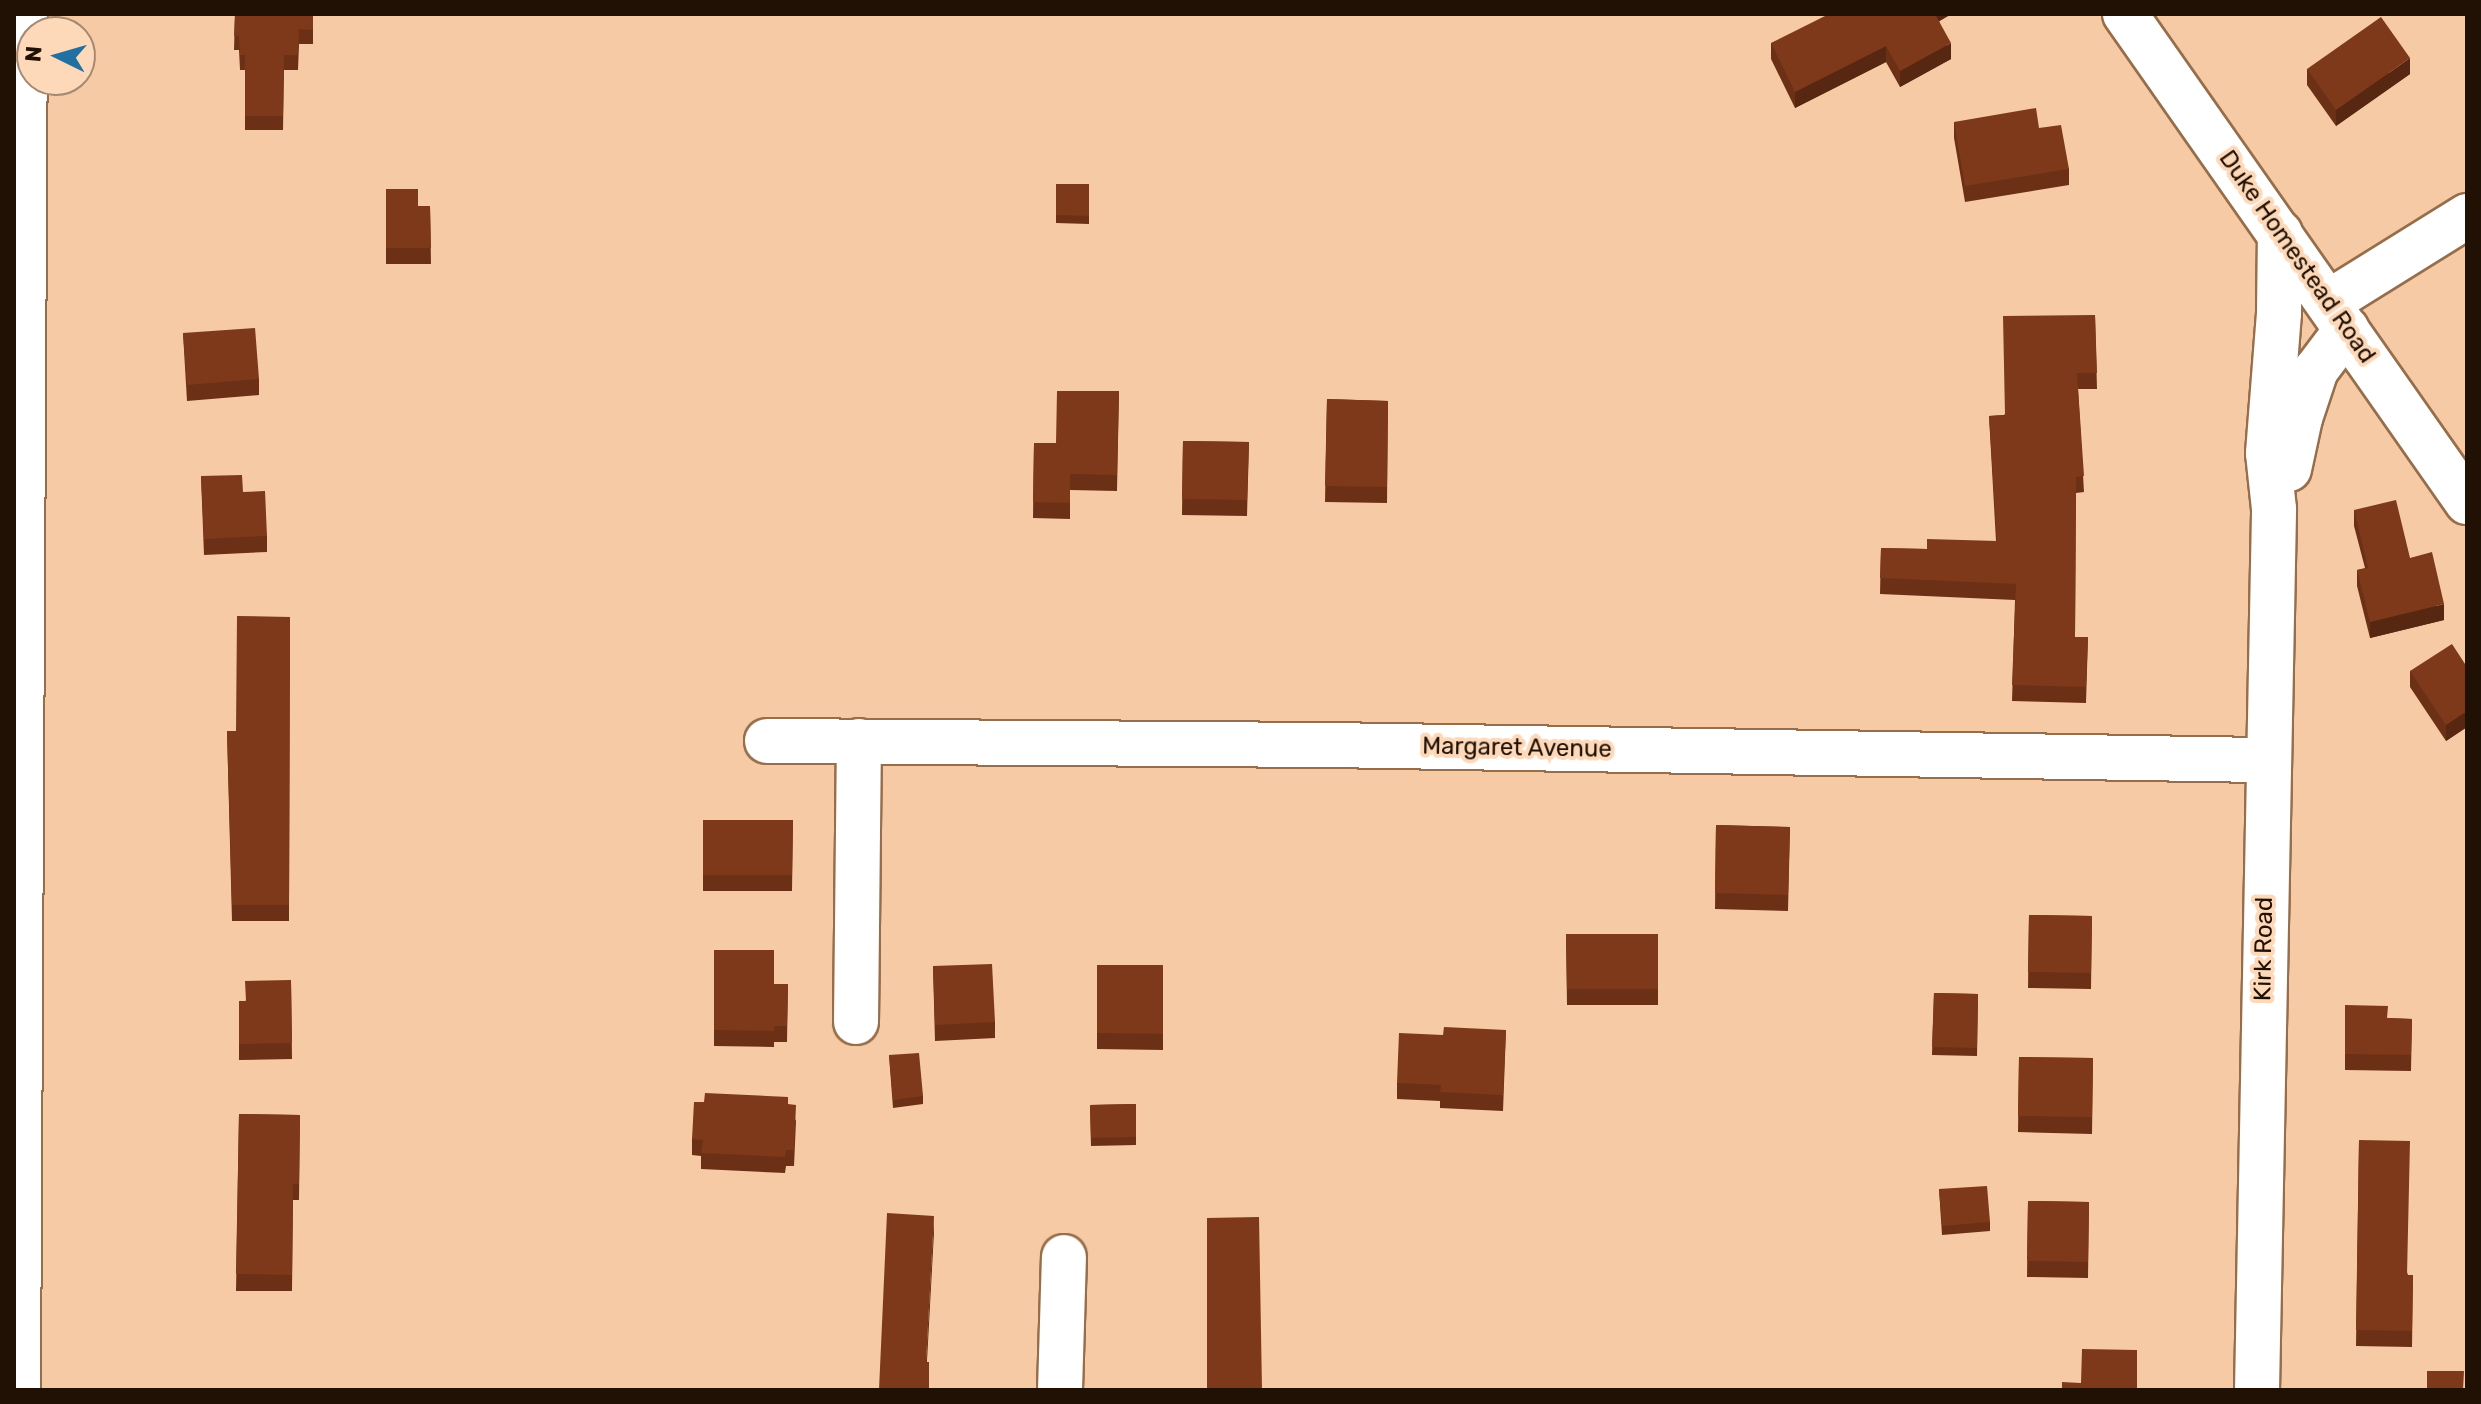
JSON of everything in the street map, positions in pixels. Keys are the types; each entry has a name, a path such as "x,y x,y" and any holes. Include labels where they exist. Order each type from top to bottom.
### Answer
{"street":[{"path":"18,1390 25,14"},
{"name":"Duke Homestead Road","path":"2125,14 2467,502"},
{"path":"2338,316 2467,216"},
{"name":"Kirk Road","path":"2257,1390 2274,509 2268,453 2279,313 2280,233"},
{"name":"Kirk Road","path":"2274,509 2316,370 2338,316"},
{"name":"Margaret Avenue","path":"767,741 2267,760"},
{"path":"856,1022 859,741"},
{"path":"1060,1390 1064,1257"}],"building":[{"path":"235,14 313,14 313,30 299,29 298,55 284,55 283,116 245,116 245,55 240,55 239,36 234,36"},
{"path":"1829,14 1935,14 1951,43 1900,71 1886,46 1795,92 1771,43"},
{"path":"2381,17 2410,58 2336,110 2307,69"},
{"path":"2036,108 2039,128 2061,125 2069,169 1965,186 1954,122"},
{"path":"1056,184 1089,184 1089,216 1056,215"},
{"path":"386,189 418,189 418,206 430,206 431,248 386,248"},
{"path":"2095,315 2097,373 2077,373 2084,476 2076,477 2075,637 2088,637 2086,687 2012,685 2016,584 1880,578 1881,548 1927,549 1927,539 1997,541 1989,416 2005,415 2003,316"},
{"path":"255,328 259,379 187,385 183,333"},
{"path":"1057,391 1119,391 1117,475 1070,474 1070,503 1033,502 1034,443 1056,443"},
{"path":"1327,399 1388,401 1387,487 1325,486"},
{"path":"1183,441 1249,442 1247,500 1182,499"},
{"path":"242,475 243,492 265,491 267,536 204,539 201,476"},
{"path":"2396,500 2410,558 2432,552 2444,604 2370,622 2357,570 2368,568 2354,510"},
{"path":"237,616 290,617 289,905 232,905 227,731 236,731"},
{"path":"2452,644 2467,667 2467,711 2446,725 2410,671"},
{"path":"703,820 793,820 792,875 703,875"},
{"path":"1716,825 1790,827 1788,895 1715,893"},
{"path":"2029,915 2092,916 2091,973 2028,972"},
{"path":"1566,934 1658,934 1658,989 1567,989"},
{"path":"714,950 774,950 774,984 788,984 787,1026 774,1026 774,1031 714,1030"},
{"path":"992,964 995,1022 935,1025 933,966"},
{"path":"1097,965 1163,965 1163,1034 1097,1033"},
{"path":"291,980 292,1043 239,1044 239,1001 246,1001 245,981"},
{"path":"1934,993 1978,994 1977,1048 1932,1047"},
{"path":"2345,1005 2388,1006 2387,1018 2412,1019 2411,1055 2345,1054"},
{"path":"1444,1027 1506,1030 1503,1095 1440,1092 1441,1085 1397,1083 1399,1033 1443,1035"},
{"path":"919,1053 923,1096 893,1100 889,1055"},
{"path":"2019,1057 2093,1058 2092,1117 2018,1116"},
{"path":"705,1093 788,1097 788,1104 796,1105 794,1150 786,1150 785,1157 701,1153 703,1140 692,1139 694,1102 704,1102"},
{"path":"1136,1104 1136,1137 1091,1138 1090,1105"},
{"path":"239,1114 300,1115 299,1184 293,1184 292,1275 236,1274"},
{"path":"2359,1140 2410,1141 2407,1275 2413,1275 2412,1331 2356,1330"},
{"path":"1987,1186 1990,1222 1942,1226 1939,1189"},
{"path":"2028,1201 2089,1202 2088,1262 2027,1261"},
{"path":"887,1213 934,1216 926,1362 929,1362 929,1390 879,1390"},
{"path":"1259,1217 1262,1390 1207,1390 1207,1218"},
{"path":"2082,1349 2137,1350 2137,1390 2062,1390 2062,1382 2081,1383"},
{"path":"2427,1371 2464,1371 2463,1390 2427,1390"}]}
